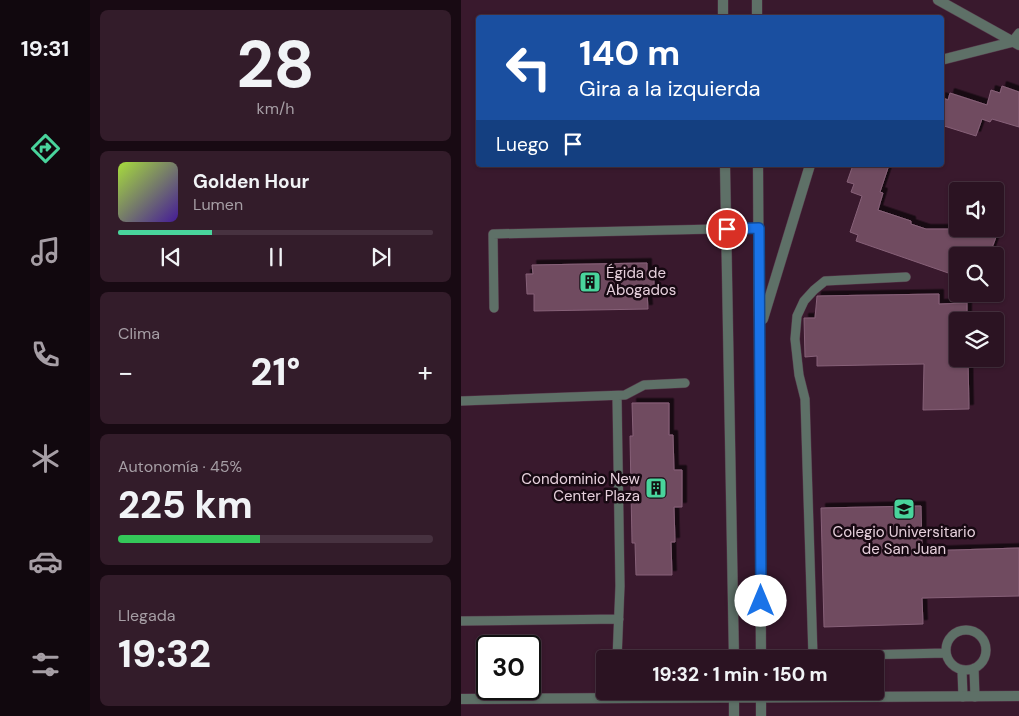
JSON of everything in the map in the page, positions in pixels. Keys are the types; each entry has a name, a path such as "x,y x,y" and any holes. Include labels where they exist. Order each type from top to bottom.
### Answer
{"street":[{"path":"723,0 723,15"},
{"path":"757,0 757,15"},
{"path":"938,0 1017,40"},
{"path":"944,59 1017,40"},
{"path":"725,167 734,650"},
{"path":"758,167 761,650"},
{"path":"759,330 809,167"},
{"path":"461,699 596,695"},
{"path":"884,696 963,698 1019,696"},
{"path":"735,700 735,716"},
{"path":"761,700 761,716"}],"lane":[{"path":"494,308 493,234 759,228"},
{"path":"906,278 825,281 814,290 797,316 795,339 799,375 805,399 813,656 946,653"},
{"path":"461,401 625,396 644,385 685,383"},
{"path":"617,396 619,619 617,650"},
{"path":"461,621 619,619"},
{"path":"967,630 973,632 982,640 985,652 980,664 975,668 962,670 951,663 946,653 947,645 954,634 967,630"},
{"path":"975,668 975,697"},
{"path":"962,670 963,698"}],"building":[{"path":"1002,86 1019,92 1019,127 992,119 990,122 982,119 976,136 944,126 944,98 948,100 950,93 987,105 991,90 1000,93"},
{"path":"852,167 888,167 880,192 883,193 878,210 911,221 911,224 926,229 949,229 949,237 996,237 992,247 949,247 949,273 856,241 858,235 850,232 862,196 851,192 854,184 847,182"},
{"name":"Égida de Abogados","path":"647,263 647,271 654,271 654,291 647,291 648,309 534,311 534,294 527,294 526,274 533,274 532,265"},
{"path":"939,294 939,304 967,303 967,312 949,312 949,367 968,367 969,409 923,410 924,364 817,366 817,356 805,357 804,318 815,318 817,296"},
{"name":"Condominio New Center Plaza","path":"632,403 669,403 669,435 673,435 674,470 682,470 682,507 674,507 675,542 671,542 672,575 636,575 635,543 632,543 630,436 633,436"},
{"path":"921,506 922,551 1019,548 1019,596 922,598 923,624 824,627 821,508"}],"place":[{"name":"Égida de Abogados","path":"590,282"},
{"name":"Condominio New Center Plaza","path":"656,488"},
{"name":"Colegio Universitario de San Juan","path":"904,509"}],"route":[{"path":"727,229 759,228 761,601"}]}
